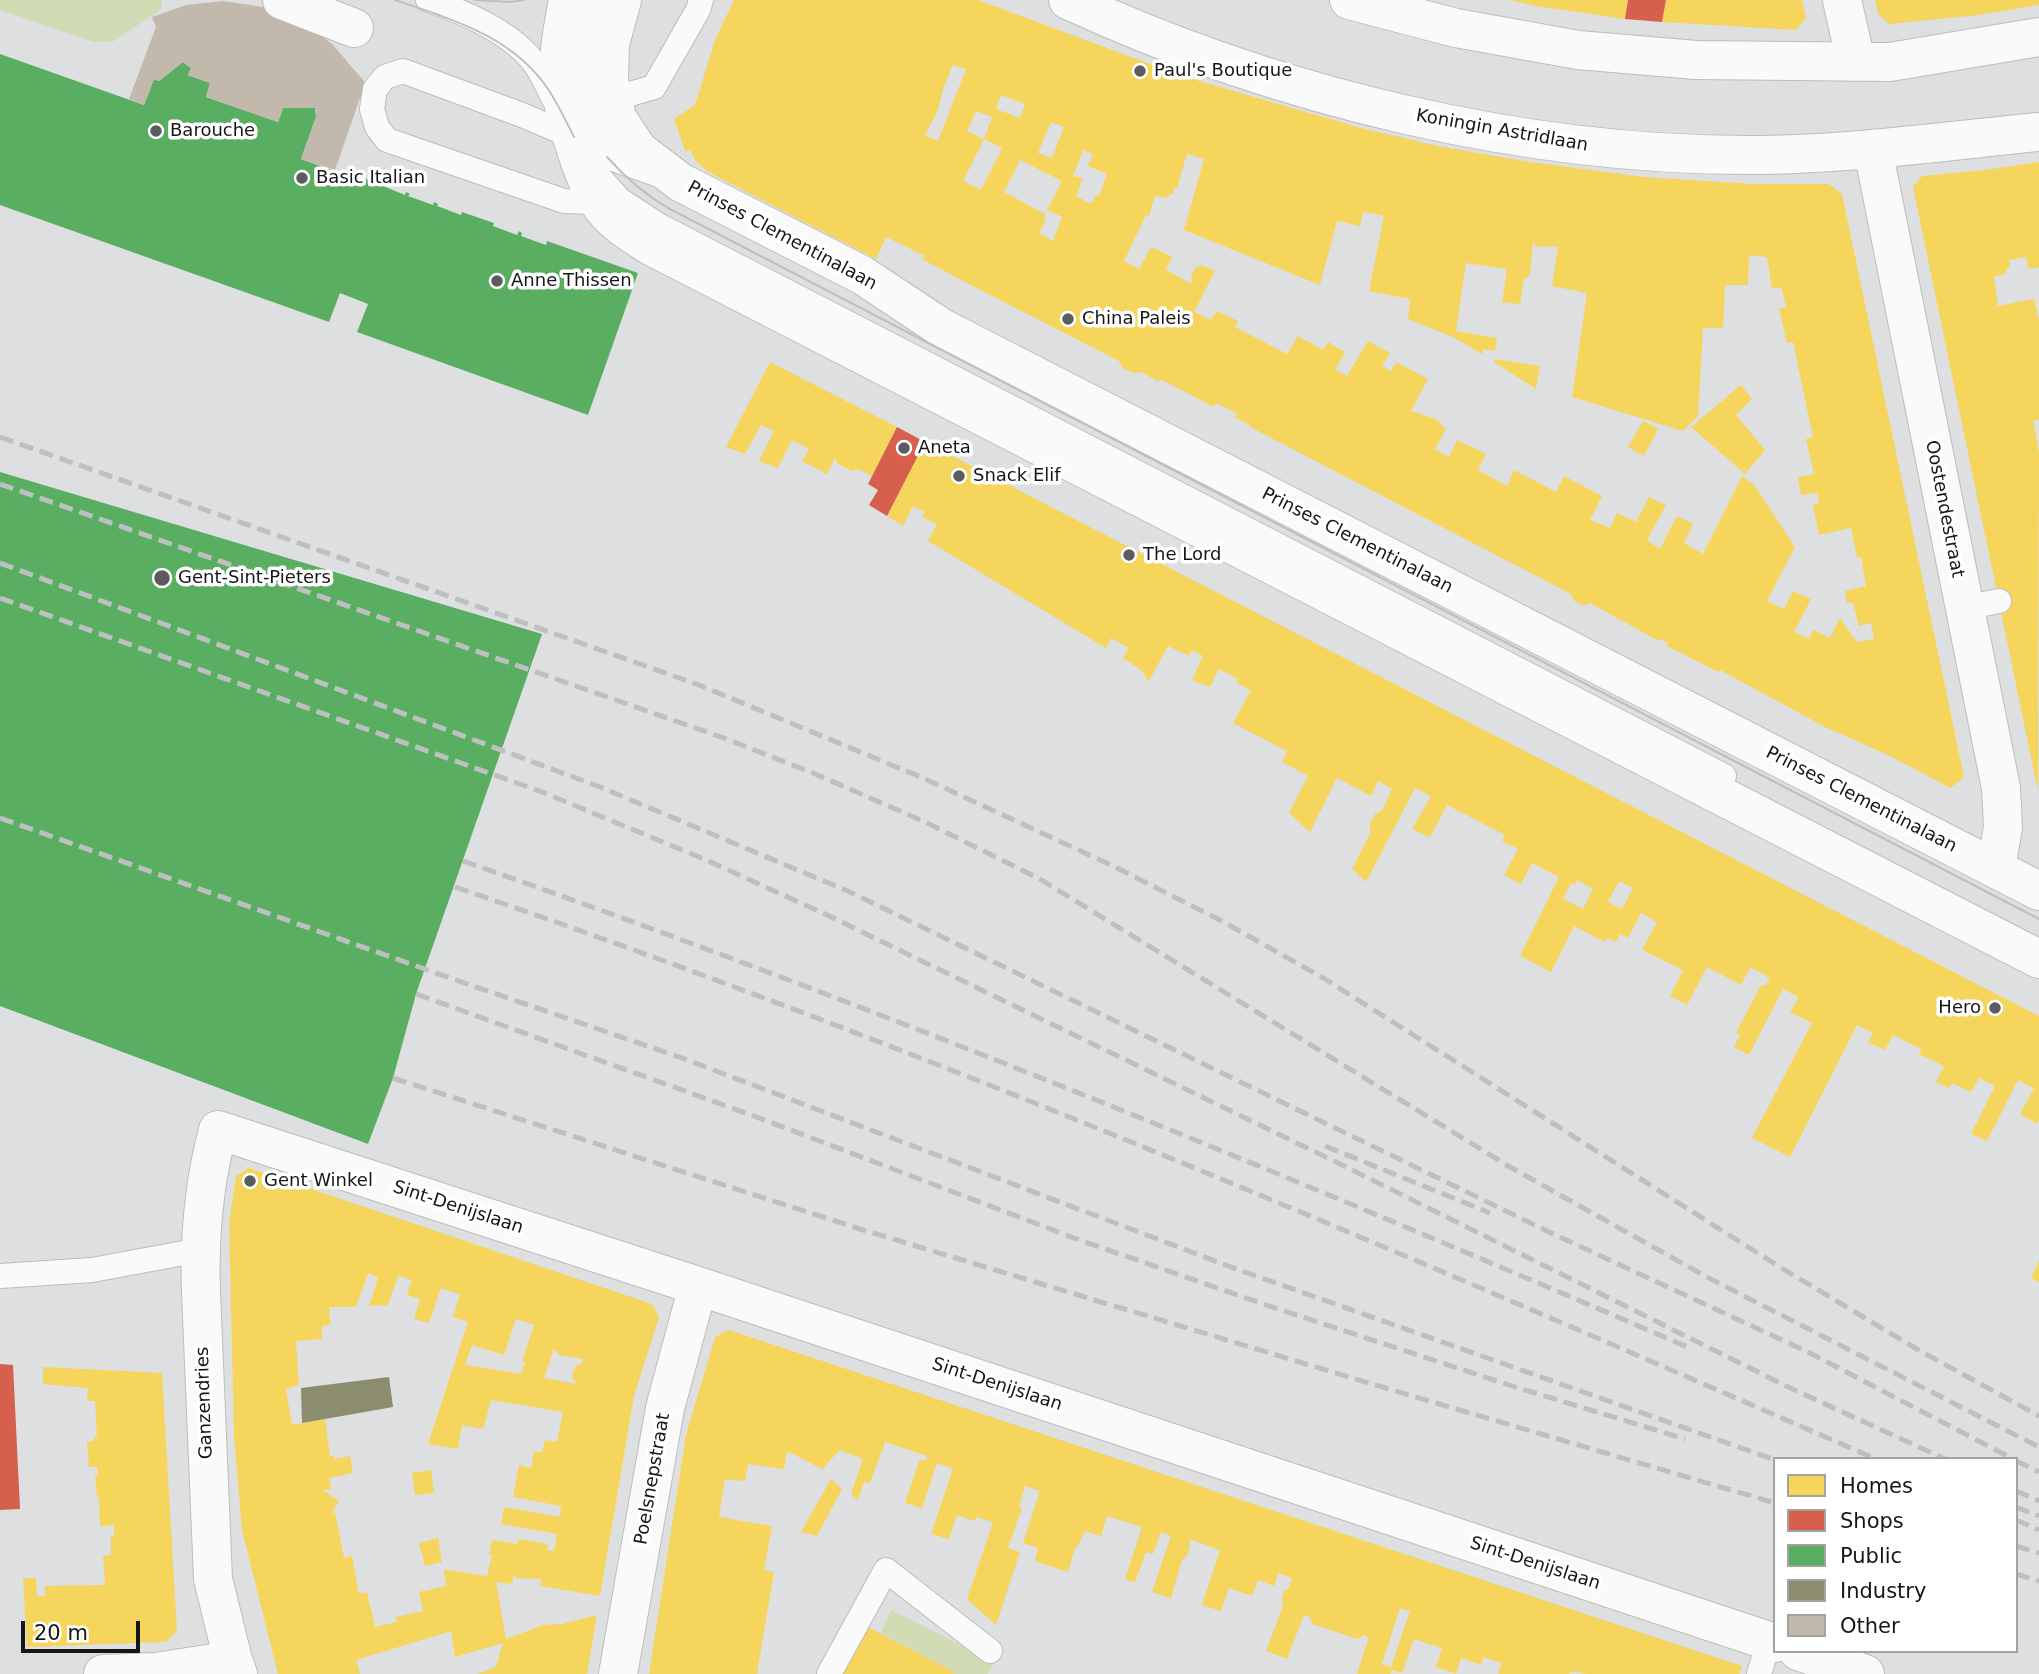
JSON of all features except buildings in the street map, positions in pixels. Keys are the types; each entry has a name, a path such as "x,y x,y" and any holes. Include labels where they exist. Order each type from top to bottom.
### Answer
{"street":[{"path":"282,0 354,28"},
{"path":"568,0 561,38 559,74 564,105 583,173 598,202 629,232 651,246 2039,959"},
{"name":"Prinses Clementinalaan","path":"622,0 610,44 608,80 617,118 638,150 680,182 862,275 942,328 2039,891"},
{"name":"Koningin Astridlaan","path":"1068,0 1124,26 1231,65 1358,102 1436,121 1566,145 1690,154 1760,155 1873,150 2039,132"},
{"path":"1349,0 1456,28 1578,50 1696,60 1904,60 2039,37"},
{"path":"1842,0 1856,62"},
{"name":"Oostendestraat","path":"1873,150 1982,604 2001,788 2003,827 1996,869"},
{"name":"Ganzendries","path":"218,1130 209,1165 200,1250 213,1579 236,1667"},
{"name":"Sint-Denijslaan","path":"218,1130 698,1286 1773,1652"},
{"name":"Poelsnepstraat","path":"618,1674 666,1408 698,1286"},
{"name":"Sint-Denijslaan","path":"1775,1653 1865,1674"},
{"path":"103,1674 236,1667"}],"lane":[{"path":"428,0 459,10 510,39 537,65 592,167 620,200 660,226 2039,939"},
{"path":"598,0 584,48 582,74 585,107 591,127 607,157"},
{"path":"613,99 654,87 698,10 701,0"},
{"path":"598,202 564,201 387,140 377,127 372,109 375,89 386,78 404,71 574,137 607,157 680,182"},
{"path":"0,1276 92,1270 200,1250"},
{"path":"829,1674 886,1570 990,1651"}],"green space":[{"path":"0,0 162,0 161,10 112,42 94,42 0,10"},
{"path":"891,1610 994,1662 988,1674 953,1674 954,1672 881,1633"}],"tram line":[{"path":"395,0 480,32 517,56 548,89 574,137"},
{"path":"474,0 524,0"},
{"path":"607,157 635,185 668,208 2039,919"}],"railway":[{"path":"0,437 699,685 923,778 1113,866 1222,921 1325,979 1775,1264 1915,1348 2039,1416"},
{"path":"0,484 724,738 925,822 1038,878 1510,1167 1705,1276 2039,1447"},
{"path":"0,563 600,787 850,892 1549,1232 1808,1352 2009,1457"},
{"path":"0,598 542,792 704,859 827,915 1334,1161 1786,1386 1941,1457"},
{"path":"0,818 682,1058 1228,1266 1773,1459"},
{"path":"463,861 774,974 1082,1094 1388,1219 1692,1349"},
{"path":"455,887 815,1017 1171,1158 1871,1457"},
{"path":"416,994 754,1116 1074,1238 1509,1385 1685,1439"},
{"path":"393,1078 860,1229 1773,1502"},
{"path":"1325,1146 1490,1213"},
{"path":"2018,1462 2039,1472"},
{"path":"2018,1492 2039,1501"},
{"path":"2018,1508 2039,1516"},
{"path":"2018,1521 2039,1530"},
{"path":"2018,1547 2039,1553"},
{"path":"2018,1575 2039,1581"}],"place":[{"name":"Paul's Boutique","path":"1140,71"},
{"name":"Barouche","path":"156,131"},
{"name":"Basic Italian","path":"302,178"},
{"name":"Anne Thissen","path":"497,281"},
{"name":"China Paleis","path":"1068,319"},
{"name":"Aneta","path":"904,448"},
{"name":"Snack Elif","path":"959,476"},
{"name":"The Lord","path":"1129,555"},
{"name":"Gent-Sint-Pieters","path":"162,578"},
{"name":"Hero","path":"1995,1008"},
{"name":"Gent Winkel","path":"250,1181"}]}
